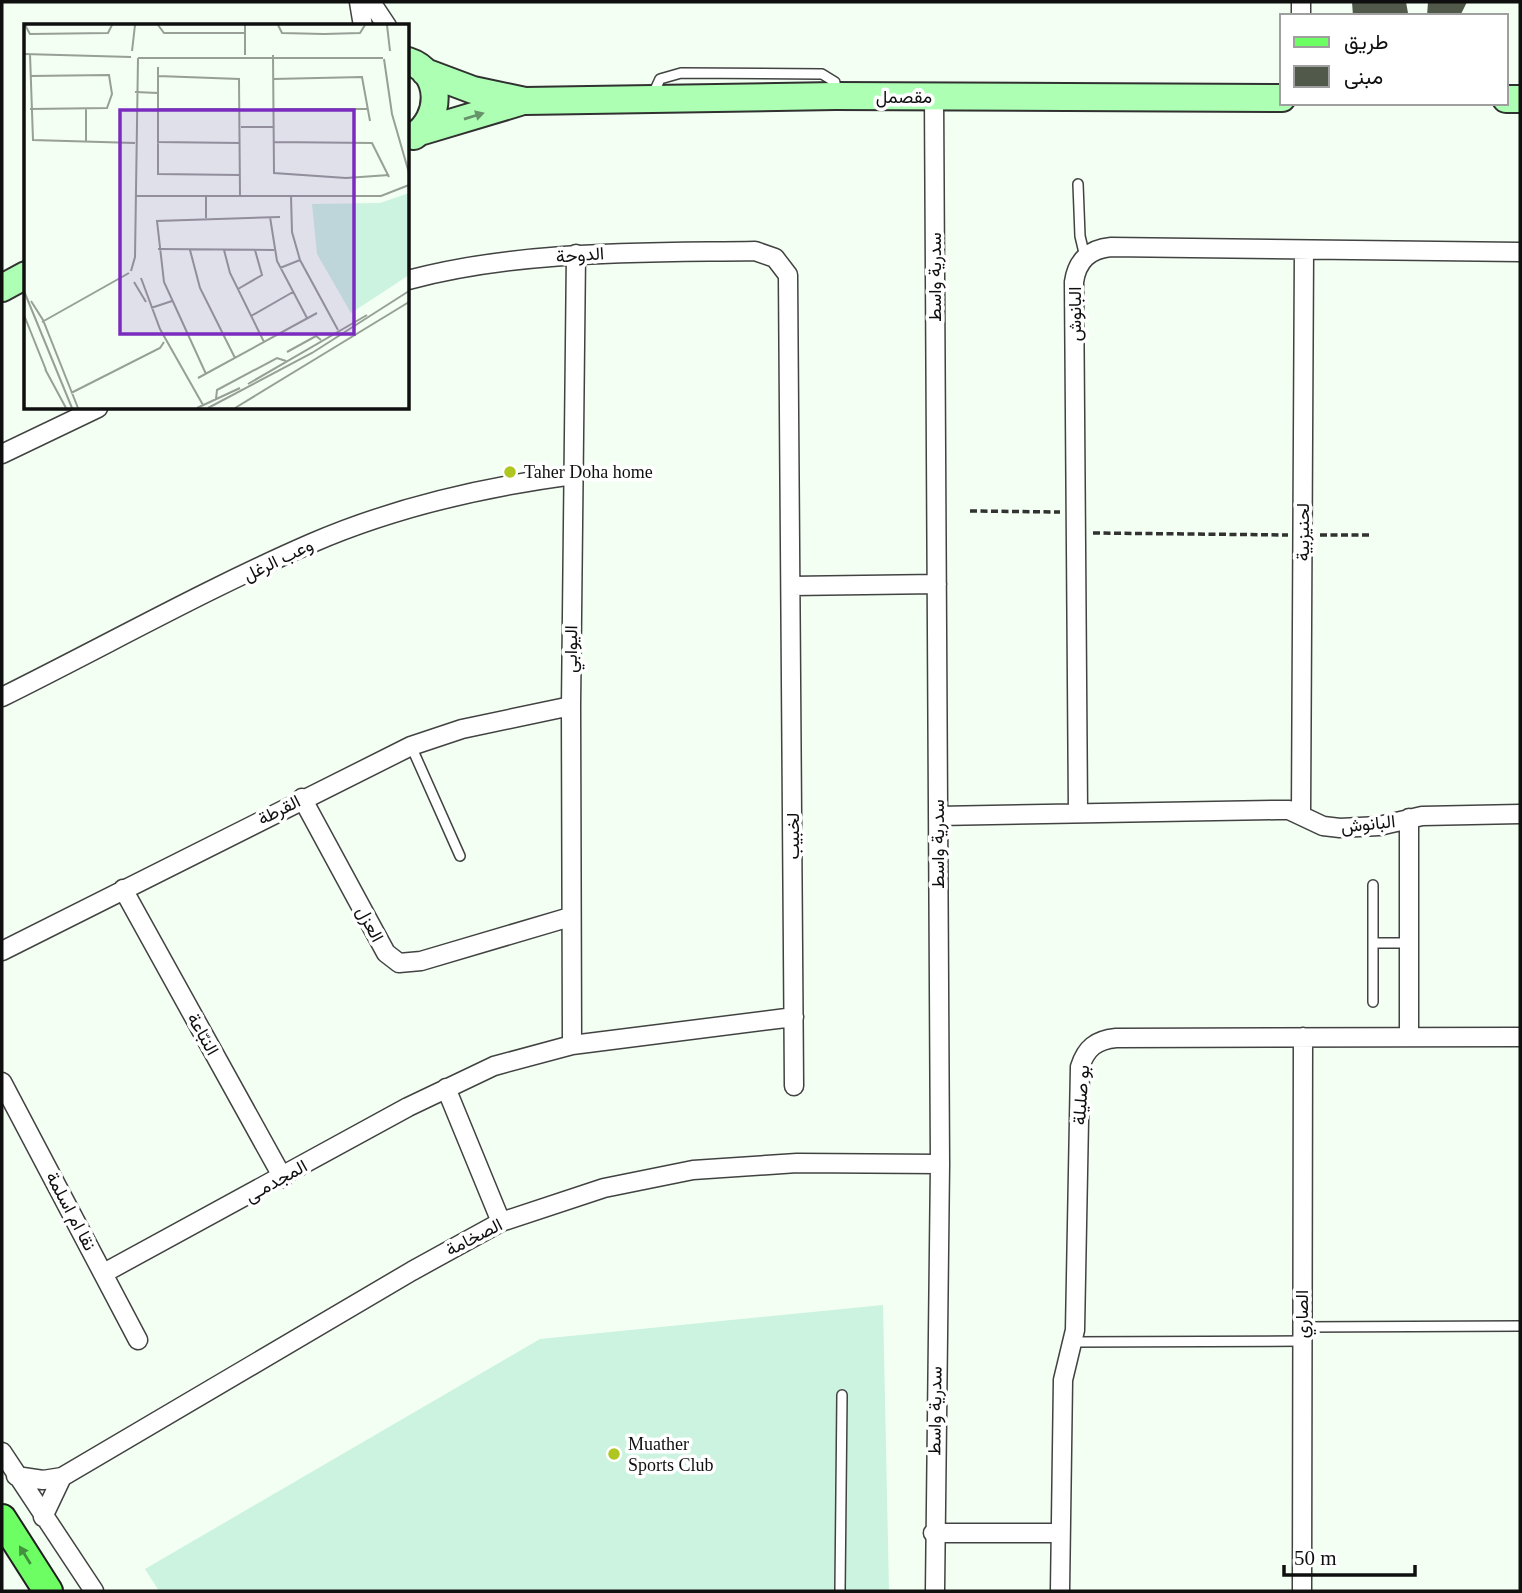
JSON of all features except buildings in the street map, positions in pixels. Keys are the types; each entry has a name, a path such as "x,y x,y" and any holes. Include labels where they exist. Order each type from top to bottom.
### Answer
{"main road":[{"path":"2,1519 48,1591"}],"street":[{"path":"359,2 363,24"},
{"path":"371,2 386,24"},
{"path":"413,62 433,86 436,102 432,118 415,135"},
{"name":"مقصمل","path":"413,62 473,90 525,100 835,96 1280,98"},
{"name":"سدرية واسط","path":"934,97 940,1164 933,1532 935,1591"},
{"name":"مقصمل","path":"415,135 525,100"},
{"path":"1085,257 1093,251 1111,247 1520,252"},
{"name":"لحنيزبية","path":"1301,814 1304,250"},
{"name":"الدوحة","path":"410,279 448,269 576,254 755,251"},
{"name":"لخبيب","path":"755,251 765,253 783,265 789,286 794,1086"},
{"name":"اليوابي","path":"572,1045 571,706 576,254"},
{"name":"البانوش","path":"1078,812 1074,282 1075,273 1085,257"},
{"path":"2,270 24,259"},
{"path":"2,288 24,276"},
{"path":"2,454 94,410"},
{"name":"وعب الرغل","path":"2,697 313,542 430,502 501,484 573,475"},
{"path":"791,586 937,584"},
{"name":"القرطة","path":"2,951 302,798 411,746 461,729 571,706"},
{"name":"العزل","path":"302,798 386,953 399,963 421,961 570,917"},
{"name":"البانوش","path":"938,816 1277,810 1301,814 1323,826 1340,828 1379,826 1409,818 1436,815 1520,814"},
{"name":"البانوش","path":"1409,818 1409,1037"},
{"name":"النبّاعة","path":"123,889 283,1178"},
{"name":"المجدمـى","path":"104,1273 446,1088 494,1066 572,1045 794,1017"},
{"name":"الصاري","path":"1302,1591 1303,1037"},
{"name":"بو صليلة","path":"1060,1591 1063,1380 1073,1342 1080,1067 1084,1055 1092,1045 1116,1038 1520,1037"},
{"name":"نقا ام اسلمة","path":"2,1082 138,1340"},
{"path":"446,1088 501,1222"},
{"name":"الصخامة","path":"16,1476 43,1480 62,1477 412,1270 501,1222 604,1188 693,1170 797,1163 940,1164"},
{"path":"2,1452 94,1591"},
{"path":"43,1517 62,1477"},
{"path":"933,1532 1059,1533"}],"lane":[{"path":"1078,184 1080,236 1085,257"},
{"path":"411,746 460,856"},
{"path":"1373,885 1373,1002"},
{"path":"1373,943 1408,943"},
{"path":"1073,1342 1520,1326"},
{"path":"840,1591 842,1395"}],"path":[{"path":"970,511 1076,512"},
{"path":"1076,533 1370,535"}],"green space":[{"name":"Muather Sports Club","path":"883,1305 889,1591 159,1591 145,1569 540,1339"}],"place":[{"name":"Taher Doha home","path":"510,472"},
{"name":"Muather Sports Club","path":"614,1454"}]}
